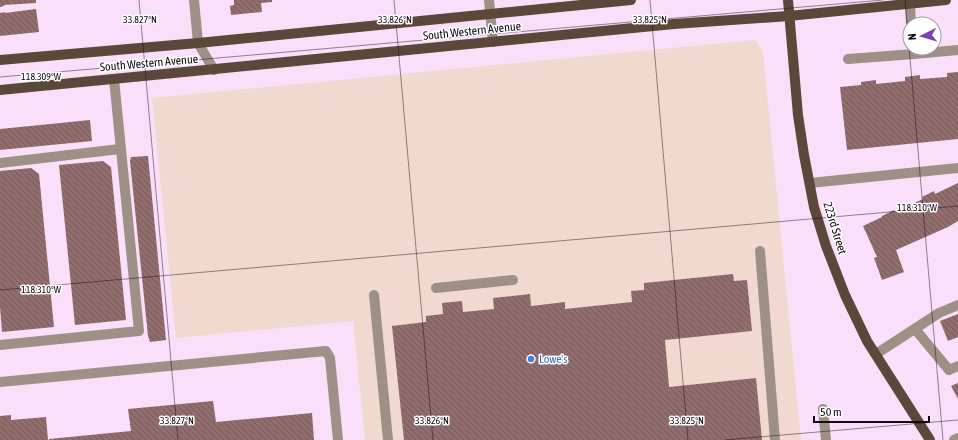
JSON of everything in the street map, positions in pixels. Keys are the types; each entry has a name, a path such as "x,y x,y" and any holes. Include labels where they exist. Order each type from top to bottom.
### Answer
{"main road":[{"name":"South Western Avenue","path":"0,60 198,43 632,0"},
{"name":"223rd Street","path":"788,0 798,115 804,155 814,207 826,246 845,295 867,341 930,440"},
{"name":"South Western Avenue","path":"0,90 674,24 789,16 946,0"}],"street":[{"path":"194,0 198,43 214,70"},
{"path":"489,0 492,42"},
{"path":"910,4 911,16"},
{"path":"942,50 958,50"},
{"path":"848,59 902,52"},
{"path":"0,345 139,331 114,79"},
{"path":"0,163 120,149"},
{"path":"810,183 958,168"},
{"path":"760,251 775,440"},
{"path":"436,288 513,280"},
{"path":"374,295 388,440"},
{"path":"876,354 939,313 958,305"},
{"path":"915,329 949,370 958,366"},
{"path":"0,382 326,352 330,358 338,440"},
{"path":"823,409 826,440"},
{"path":"954,440 958,438"}],"shaded area":[{"path":"755,40 763,52 801,440 365,440 353,321 176,338 152,98"}],"building":[{"path":"0,0 36,0 36,3 4,5 0,7"},
{"path":"234,0 272,0 272,2 261,3 262,12 231,15 230,6 234,5"},
{"path":"36,9 39,32 0,36 0,13"},
{"path":"958,72 958,139 847,150 840,87 861,85 861,82 876,80 876,84 905,81 905,77 920,75 920,79 947,77 947,73"},
{"path":"90,120 92,141 0,150 0,129"},
{"path":"148,156 166,340 150,342 148,336 130,161 131,157"},
{"path":"103,161 111,167 126,320 75,325 59,165"},
{"path":"31,168 39,174 54,327 2,332 0,307 0,171"},
{"path":"958,183 958,221 896,250 904,272 882,280 874,258 877,257 863,226 894,210 895,212 923,199 922,197 934,191 935,194"},
{"name":"Lowe's","path":"733,274 734,281 747,280 752,331 665,340 669,387 756,378 762,440 404,440 392,326 426,322 426,316 443,314 442,303 462,301 463,312 494,309 493,298 530,294 531,306 565,302 565,309 632,302 631,291 644,290 644,283"},
{"path":"958,314 958,337 948,341 940,321"},
{"path":"958,383 958,399 951,386"},
{"path":"213,401 216,422 312,413 314,440 49,440 131,431 128,409"},
{"path":"11,415 11,420 46,417 48,440 0,440 0,416"}],"place":[{"name":"Lowe's","path":"531,359"}]}
